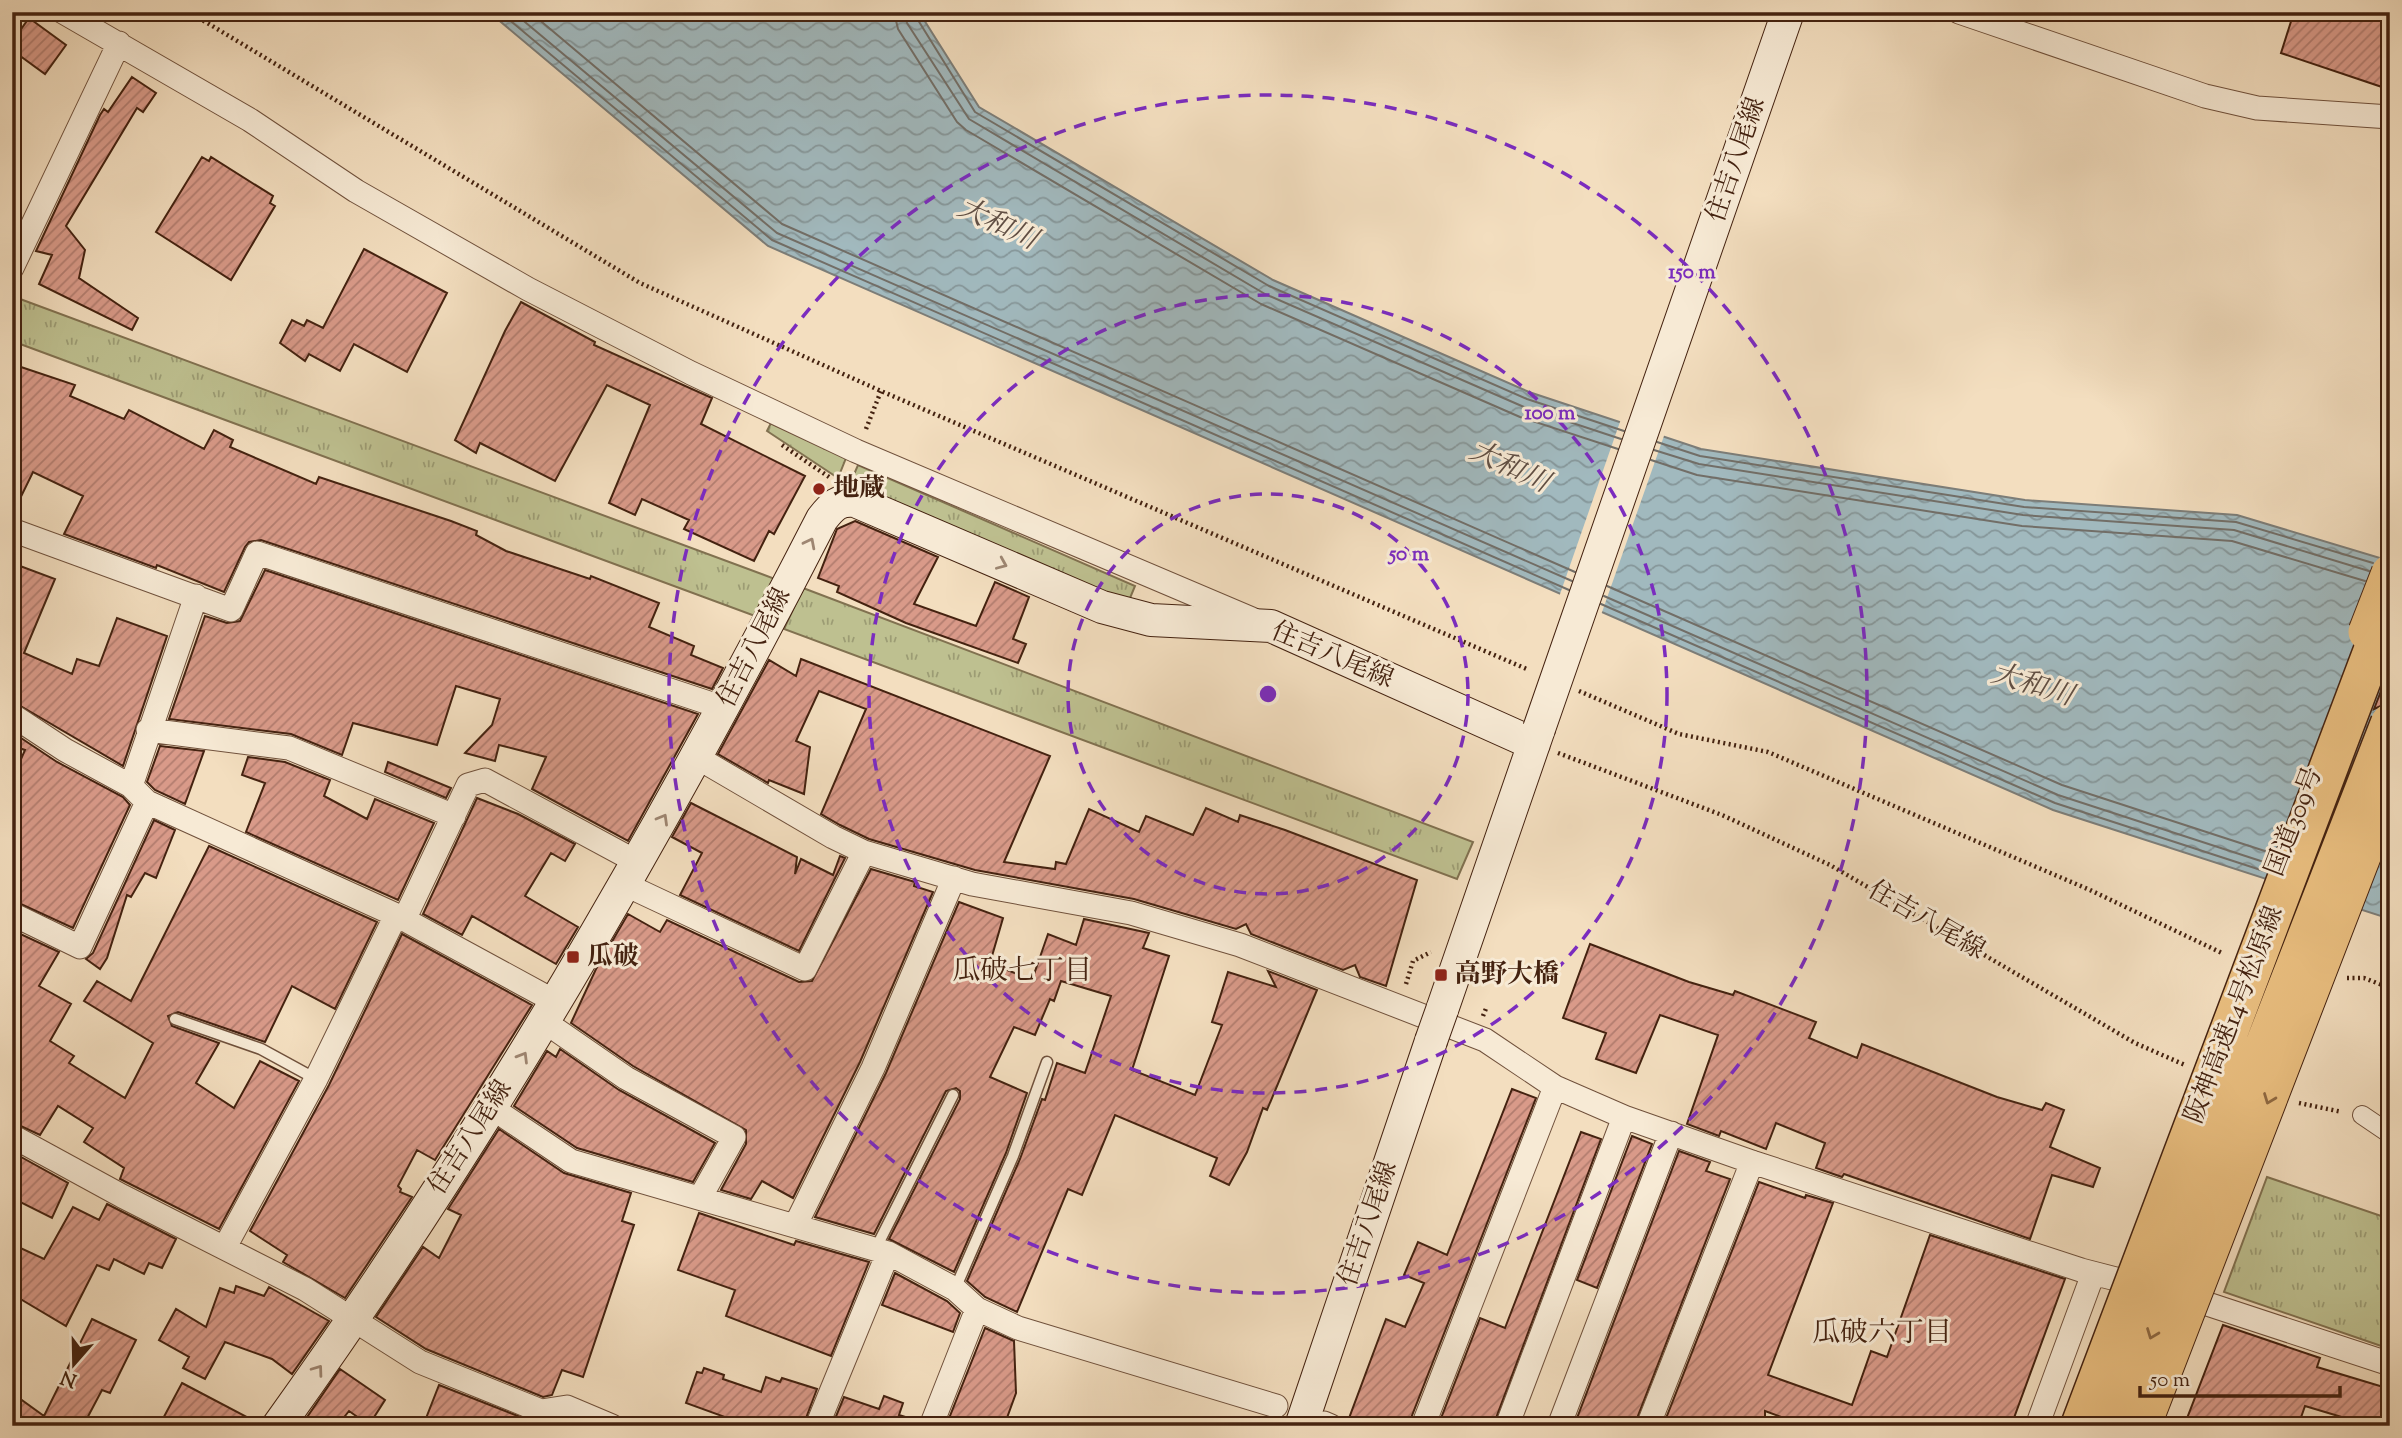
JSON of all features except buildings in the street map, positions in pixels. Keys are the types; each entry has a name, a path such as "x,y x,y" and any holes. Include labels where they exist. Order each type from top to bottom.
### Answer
{"highway":[{"name":"国道309号","path":"2068,1426 2390,573"},
{"name":"阪神高速14号松原線","path":"2080,1426 2390,605"},
{"name":"阪神高速14号松原線","path":"2116,1426 2390,723"},
{"path":"2142,1426 2390,784"}],"main road":[{"name":"住吉八尾線","path":"1319,1425 1431,1041 1788,12"},
{"name":"住吉八尾線","path":"278,1426 355,1319 492,1108 550,1012 698,758 822,519 832,506 844,500 855,501 1101,607 1151,620 1271,626 1537,736"}],"street":[{"path":"63,12 250,120 355,191 528,289 691,373 856,451 1271,626"},
{"path":"1959,12 2205,96 2257,108 2390,117"},
{"path":"12,268 119,43"},
{"path":"12,530 231,610 257,553 724,708"},
{"path":"12,914 80,947 139,794 148,730 196,596"},
{"path":"12,715 139,794 400,918 550,1012 626,1078 734,1137 700,1198"},
{"path":"148,730 289,748 454,816"},
{"path":"698,758 833,837 864,852 954,878 1131,913 1240,945 1399,1004 1485,1040 1555,1087 1624,1117 2093,1274 2206,1302 2390,1364"},
{"path":"225,1247 316,1079 468,785 485,780 631,873 805,970 864,852"},
{"path":"795,1226 873,1068 954,878"},
{"path":"1423,1426 1555,1087"},
{"path":"492,1108 571,1161 882,1252 955,1289 977,1308 1018,1328 1276,1406"},
{"path":"2362,1115 2390,1134"},
{"path":"1507,1426 1624,1117"},
{"path":"1559,1426 1671,1133"},
{"path":"12,1136 121,1196 225,1247 355,1319 420,1362 541,1411 567,1407 612,1426"},
{"path":"1648,1426 1752,1162"},
{"path":"817,1426 882,1252"},
{"path":"2037,1426 2093,1274"},
{"path":"2157,1426 2206,1302"},
{"path":"930,1426 977,1308"}],"lane":[{"path":"175,1018 261,1049 316,1079"},
{"path":"955,1289 1013,1156 1047,1062"},
{"path":"882,1252 953,1095"}],"path":[{"path":"190,12 640,283 881,391 1540,674"},
{"path":"865,431 881,391"},
{"path":"1578,691 1679,734 1768,752 2090,890 2236,960"},
{"name":"住吉八尾線","path":"1537,736 1830,865 2135,1043 2186,1065"},
{"path":"1399,1004 1413,961 1437,948"},
{"path":"2338,978 2364,978 2390,988"},
{"path":"2287,1100 2312,1107"}],"green space":[{"path":"12,296 775,579 755,616 12,341"},
{"path":"771,423 846,458 838,478 767,431"},
{"path":"858,465 1135,586 1128,603 849,486"},
{"path":"803,588 1473,842 1457,879 784,629"},
{"path":"2267,1177 2390,1219 2390,1349 2224,1292"}],"water":[{"name":"大和川","path":"489,12 919,12 979,107 1273,280 1529,392 1701,449 2025,500 2237,515 2390,561 2390,919 2053,810 768,246"}],"pier":[{"path":"1621,419 1665,433 1601,615 1559,597"}],"place":[{"name":"地蔵","path":"819,489"},
{"name":"瓜破","path":"573,957"},
{"name":"高野大橋","path":"1441,975"}],"district":[{"name":"瓜破七丁目","path":"1022,972"},
{"name":"瓜破六丁目","path":"1882,1334"}]}
